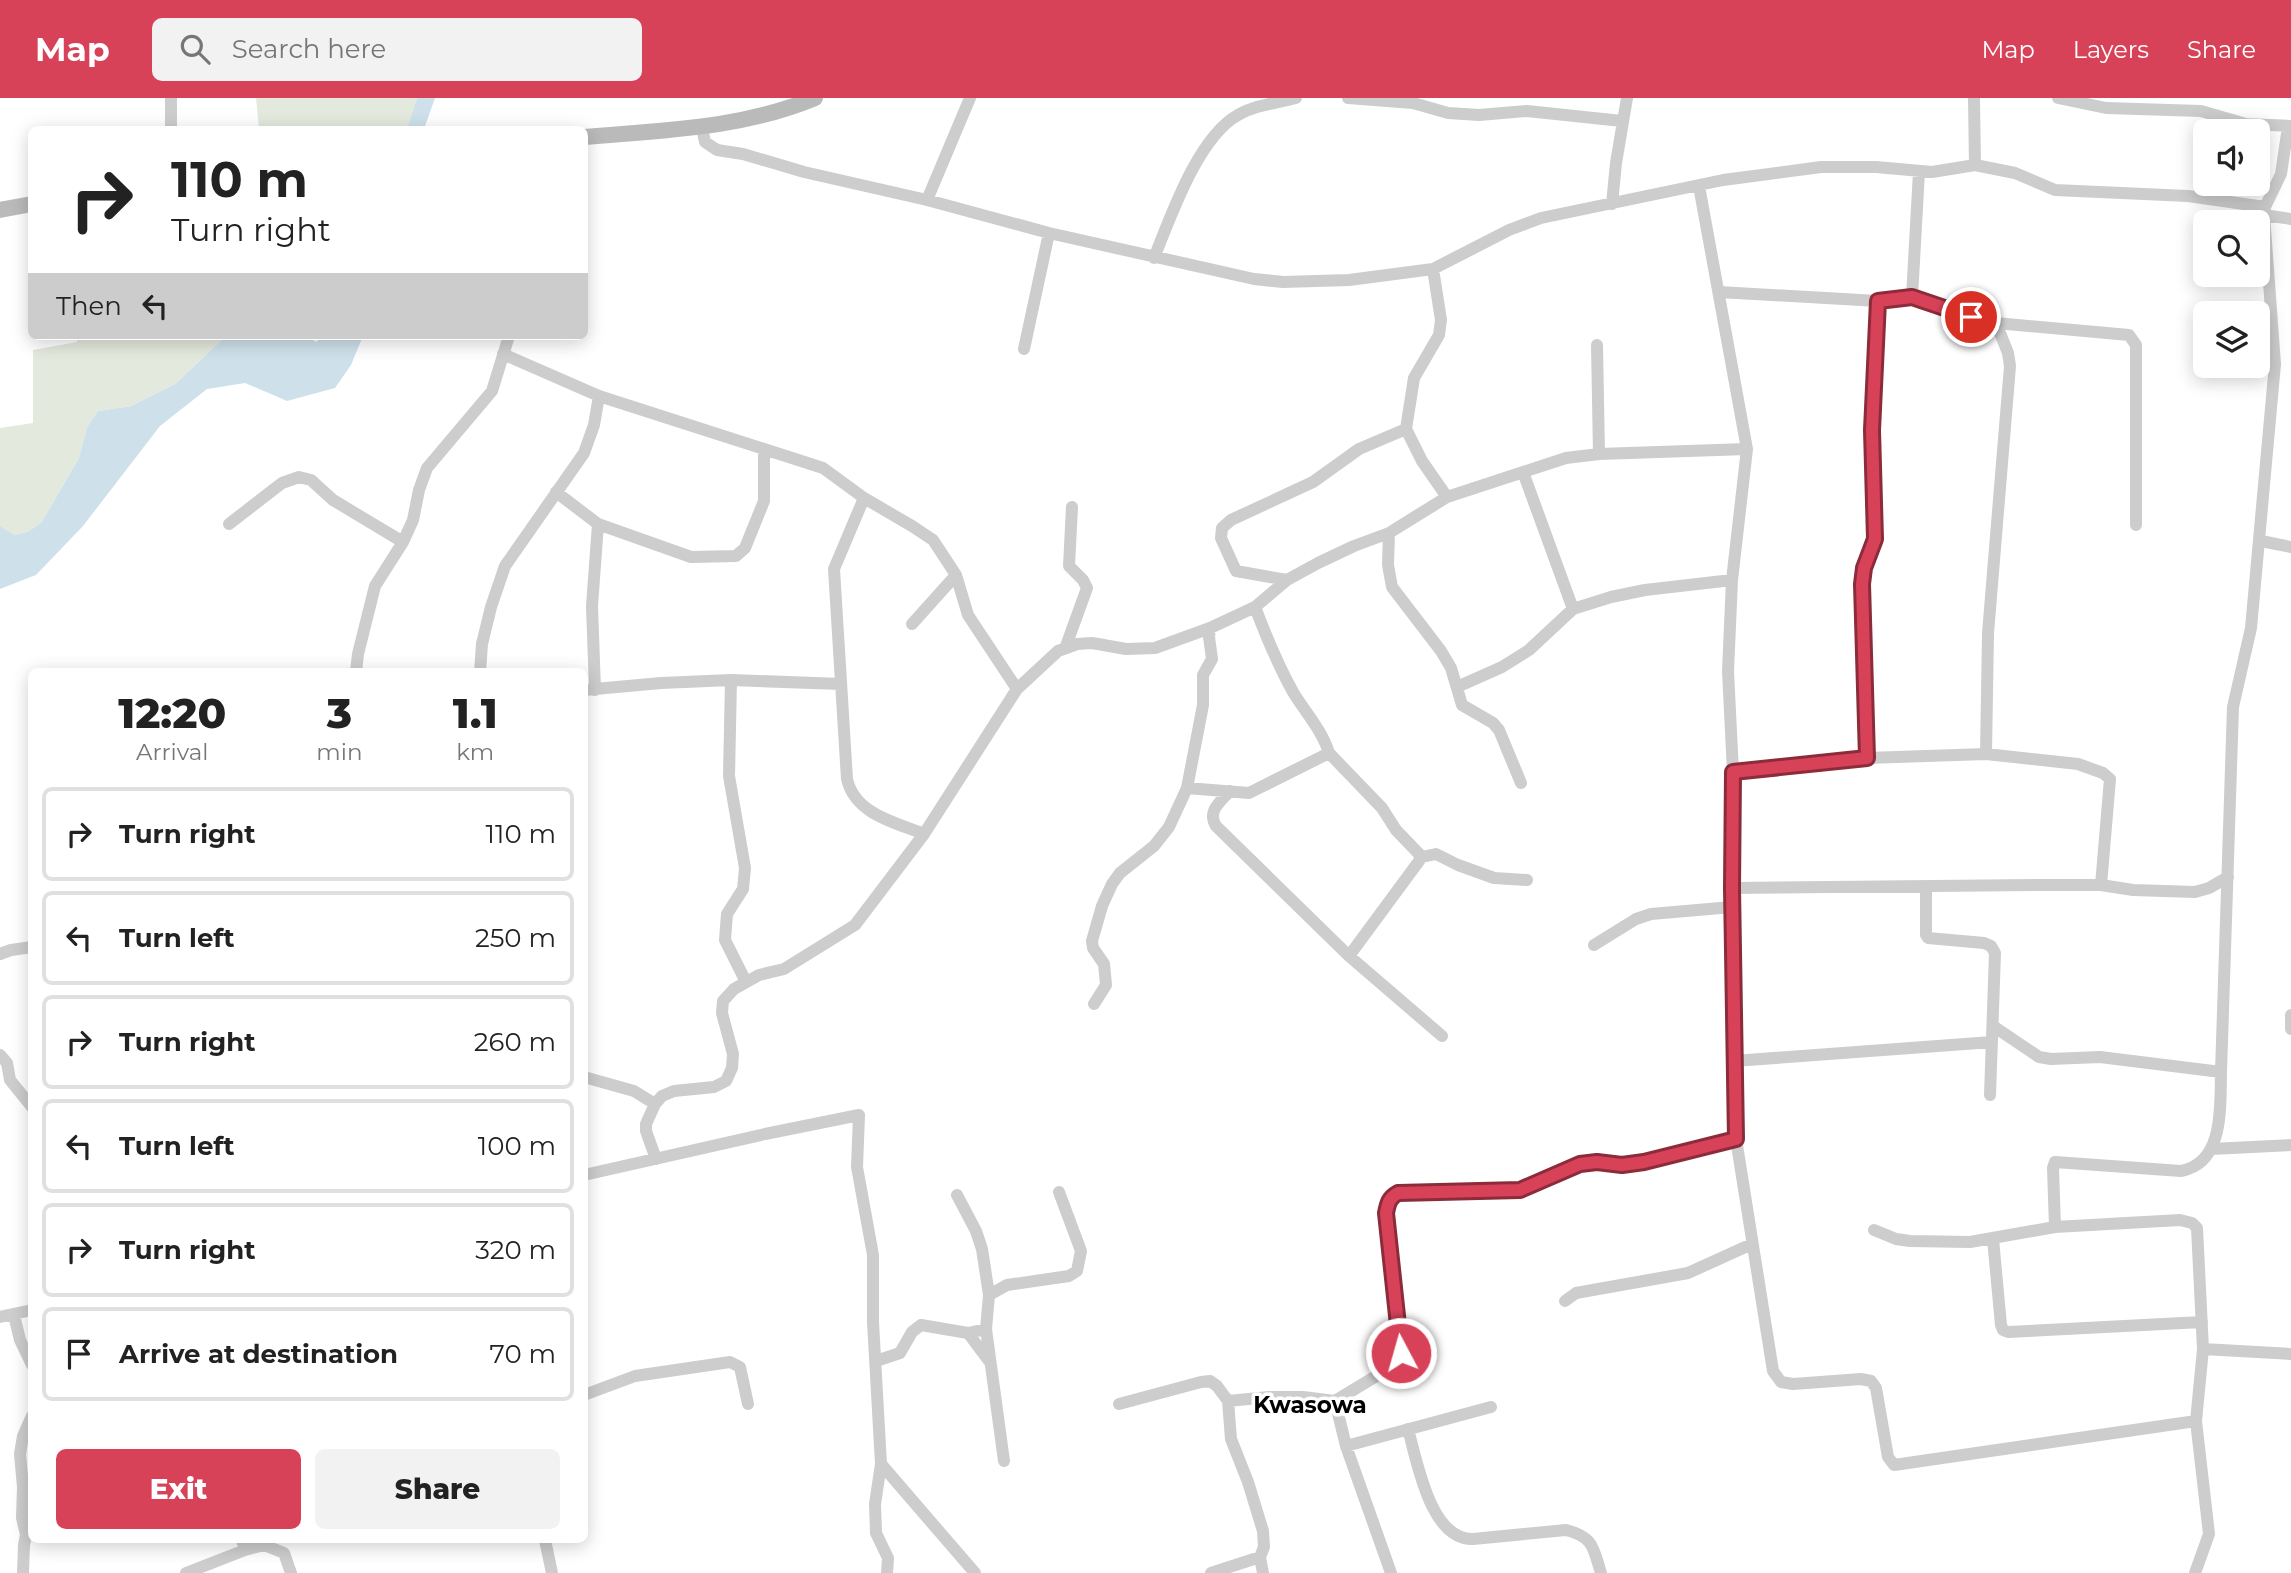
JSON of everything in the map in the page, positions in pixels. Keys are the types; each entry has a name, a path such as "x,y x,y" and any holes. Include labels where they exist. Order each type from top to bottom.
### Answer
{"main road":[{"path":"588,137 702,128 783,111 815,98"},
{"path":"0,210 28,205"}],"street":[{"path":"171,98 171,126"},
{"path":"927,200 970,98"},
{"path":"1154,258 1179,197 1212,136 1240,114 1296,98"},
{"path":"1348,98 1413,103 1448,113 1479,115 1527,111 1622,121"},
{"path":"1612,204 1627,98"},
{"path":"1974,98 1975,165"},
{"path":"2059,98 2106,108 2201,111 2246,124 2290,127 2281,174 2265,210"},
{"path":"702,128 705,142 717,150 743,154 804,172 927,200 1154,258 1254,279 1283,282 1349,280 1433,269 1509,230 1541,218 1745,176 1821,167 1876,167 1919,172 1946,171 1975,165 2015,173 2056,190 2188,196 2260,210"},
{"path":"1912,297 1919,172"},
{"path":"1699,186 1747,449 1732,580 1728,671 1733,772 1732,907 1736,1139 1773,1371 1781,1382 1793,1384 1861,1379 1871,1381 1876,1388 1888,1457 1894,1465 2196,1421"},
{"path":"2270,213 2291,219"},
{"path":"1024,349 1049,233"},
{"path":"1433,269 1441,320 1439,335 1413,378 1406,429 1422,461 1447,497"},
{"path":"2055,1227 2055,1162 2181,1171 2192,1169 2211,1149 2219,1122 2233,707 2252,628 2261,541 2275,364 2270,287"},
{"path":"1719,292 1878,301 1912,297 1946,310 1996,323 2126,335 2134,340 2136,525"},
{"path":"1867,758 1862,584 1864,568 1875,539 1872,430 1878,301"},
{"path":"1986,754 1988,633 2010,366 1996,323"},
{"path":"356,668 374,586 403,542 413,520 419,491 428,468 492,391 508,340"},
{"path":"1597,345 1599,454"},
{"path":"503,354 599,396 823,468 864,498 933,540 956,575 968,615 1017,689"},
{"path":"480,668 485,632 505,566 584,453 594,425 599,396"},
{"path":"1287,580 1236,571 1220,538 1222,528 1231,520 1313,482 1359,449 1406,429"},
{"path":"555,492 598,524 691,557 736,556 745,548 764,501 764,449"},
{"path":"656,1160 646,1131 646,1124 655,1104 662,1096 674,1091 714,1087 726,1081 732,1068 733,1054 722,1013 723,1002 734,989 746,982 759,975 784,970 855,925 924,834 1017,689 1058,651 1066,646 1093,643 1126,649 1155,648 1210,628 1255,607 1287,580 1354,546 1389,533 1447,497 1566,458 1599,454 1747,449"},
{"path":"1524,472 1573,609"},
{"path":"229,524 282,483 299,477 312,480 333,500 403,542"},
{"path":"864,498 834,569 850,789 855,798 879,816 924,834"},
{"path":"1066,646 1087,588 1069,566 1072,507"},
{"path":"598,524 590,690 661,682 731,680 841,684"},
{"path":"1389,533 1388,565 1392,587 1441,651 1451,668 1462,705 1493,723 1499,730 1521,783"},
{"path":"2261,541 2291,547"},
{"path":"912,624 956,575"},
{"path":"1457,687 1502,667 1529,650 1573,609 1645,590 1732,580"},
{"path":"1255,607 1293,692 1325,742 1329,753 1382,808 1396,830 1422,857"},
{"path":"1094,1004 1106,985 1104,964 1093,948 1092,941 1107,895 1120,873 1154,846 1169,827 1187,788 1203,705 1203,675 1212,659 1210,628"},
{"path":"731,680 729,776 745,868 743,889 727,914 725,940 746,982"},
{"path":"1187,788 1249,793 1329,753"},
{"path":"1733,772 1867,758 1986,754 2078,764 2107,775 2110,785 2102,885"},
{"path":"1230,792 1214,808 1212,821 1216,826 1349,956 1442,1036"},
{"path":"1349,956 1422,857 1436,854 1458,866 1494,878 1527,880"},
{"path":"1732,888 2102,885 2133,890 2194,892 2209,888 2228,877"},
{"path":"1926,886 1928,938 1984,943 1991,946 1995,953 1990,1095"},
{"path":"1594,945 1636,919 1651,914 1732,907"},
{"path":"0,954 28,948"},
{"path":"2291,1015 2291,1029"},
{"path":"1993,1026 2039,1057 2099,1057 2221,1072"},
{"path":"1734,1060 1992,1042"},
{"path":"0,1055 7,1063 10,1080 28,1102"},
{"path":"588,1078 634,1091 655,1104"},
{"path":"588,1174 859,1115 857,1167 873,1255 880,1464 874,1504 876,1533 888,1558 887,1573"},
{"path":"1228,1401 1303,1397 1335,1401 1401,1361 1386,1213 1392,1196 1398,1193 1520,1190 1580,1164 1597,1162 1622,1165 1644,1162 1736,1139"},
{"path":"2211,1149 2291,1145"},
{"path":"989,1295 1007,1285 1069,1276 1077,1270 1081,1251 1059,1192"},
{"path":"957,1195 976,1231 982,1249 989,1295 986,1329 1004,1461"},
{"path":"1874,1230 1896,1239 1910,1241 1970,1242 2055,1227 2180,1220 2192,1223 2197,1228 2203,1349 2196,1421 2209,1534 2195,1573"},
{"path":"1993,1239 2001,1325 2003,1330 2008,1332 2202,1322"},
{"path":"1565,1301 1576,1293 1688,1273 1752,1244"},
{"path":"0,1317 28,1311"},
{"path":"14,1315 20,1340 28,1357"},
{"path":"876,1361 900,1353 912,1332 921,1325 968,1333 986,1329"},
{"path":"968,1333 991,1364"},
{"path":"2203,1349 2291,1354"},
{"path":"588,1394 635,1377 730,1362 740,1367 748,1404"},
{"path":"1119,1404 1210,1381 1217,1385 1228,1401 1231,1439 1263,1531 1264,1547 1260,1557 1263,1573"},
{"path":"1335,1401 1346,1446 1391,1573"},
{"path":"1346,1446 1491,1407"},
{"path":"23,1573 26,1535 22,1518 20,1454 28,1425"},
{"path":"1408,1429 1432,1509 1459,1537 1472,1539 1566,1530 1591,1541 1601,1573"},
{"path":"880,1464 975,1573"},
{"path":"546,1543 551,1573"},
{"path":"186,1573 244,1545 264,1545 284,1553 291,1573"},
{"path":"1211,1573 1260,1557"}],"shaded area":[{"path":"256,98 417,98 408,126 259,126"},
{"path":"417,98 435,98 425,126 408,126"},
{"path":"222,340 175,384 131,406 98,411 87,427 79,458 41,523 27,532 15,535 0,526 0,428 33,423 33,350 77,342"},
{"path":"222,340 361,340 351,365 335,388 287,401 245,383 207,389 160,426 83,526 36,575 0,589 0,526 15,535 27,532 41,523 79,458 87,427 98,411 131,406 175,384"}],"district":[{"name":"Kwasowa","path":"1310,1405"}],"route":[{"path":"1401,1353 1386,1213 1392,1196 1398,1193 1520,1190 1580,1164 1597,1162 1622,1165 1644,1162 1736,1139 1733,772 1867,758 1862,584 1864,568 1875,539 1872,430 1878,301 1912,297 1971,317"}]}
